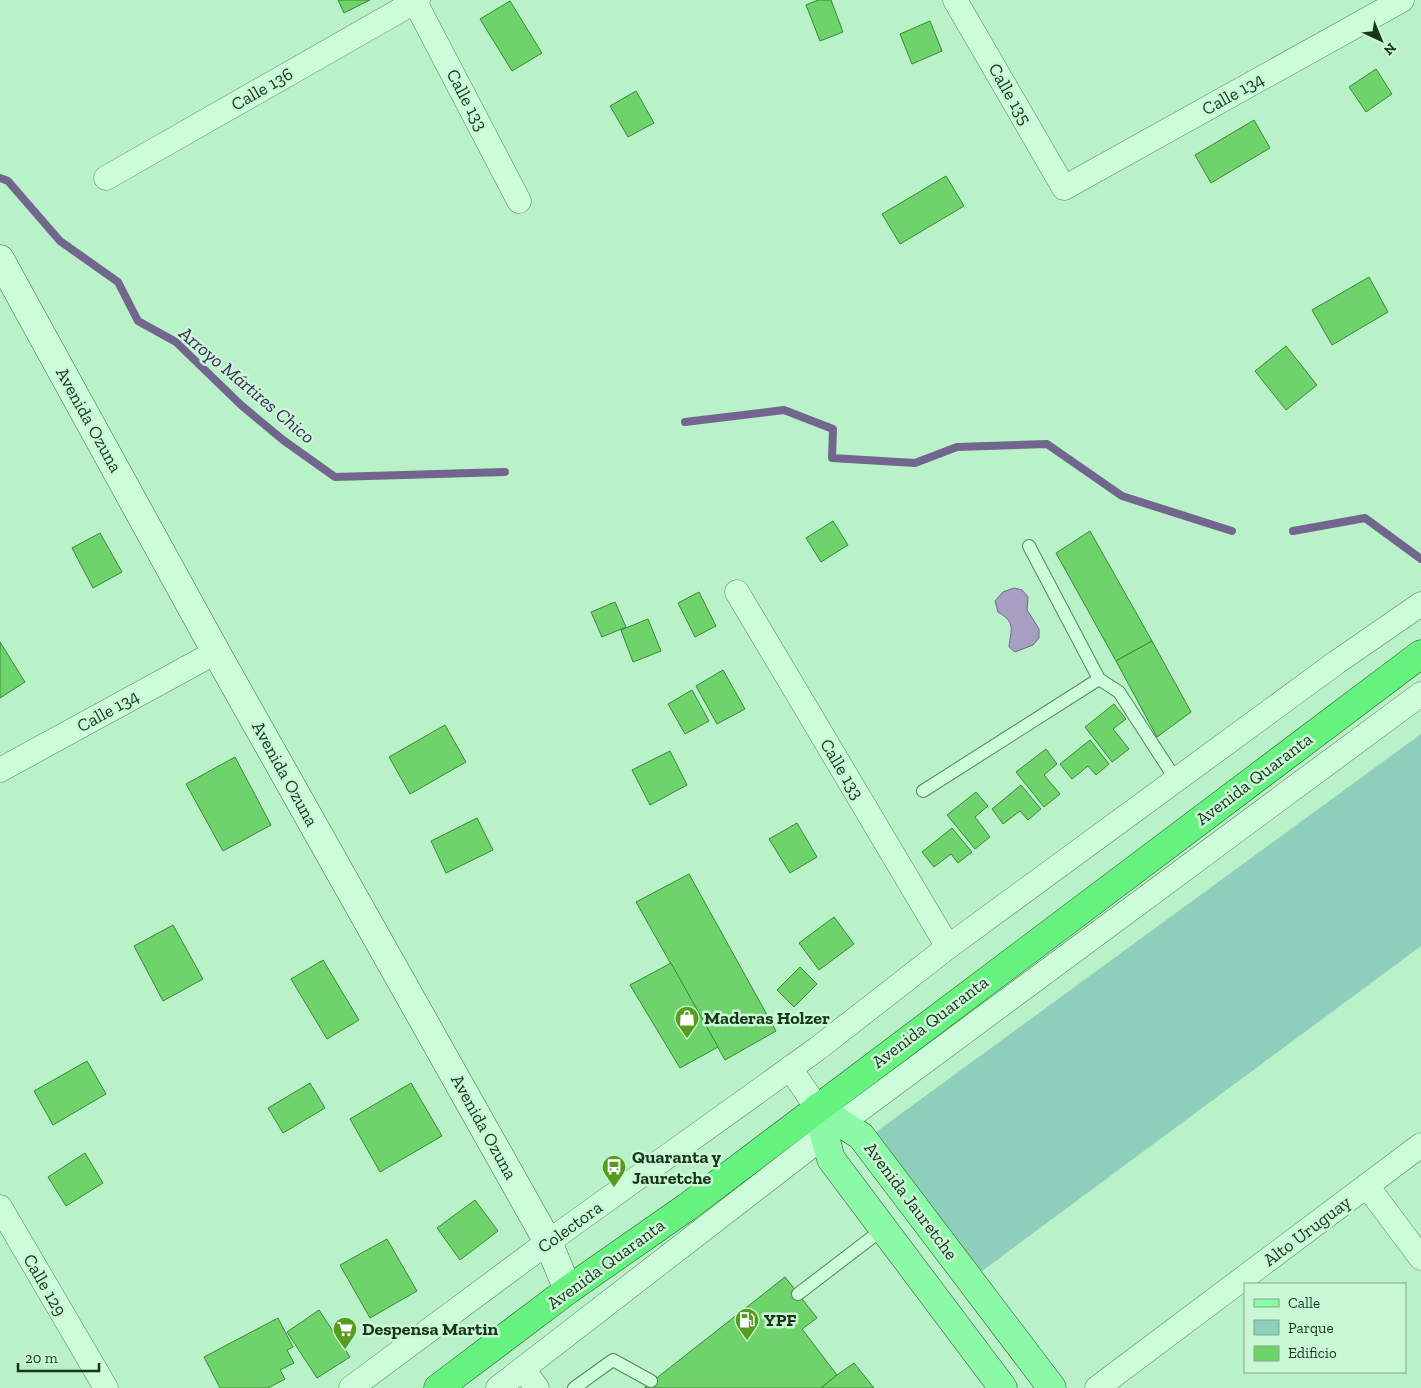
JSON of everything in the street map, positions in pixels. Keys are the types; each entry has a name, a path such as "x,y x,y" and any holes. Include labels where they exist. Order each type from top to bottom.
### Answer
{"highway":[{"name":"Avenida Quaranta","path":"438,1388 568,1290 687,1207 953,1004 1421,654"}],"main road":[{"name":"Avenida Ozuna","path":"0,260 216,652 548,1242 568,1290"},
{"name":"Avenida Jauretche","path":"817,1108 833,1130 861,1136 1052,1388"},
{"path":"833,1130 831,1159 1003,1388"}],"street":[{"name":"Calle 135","path":"955,0 1064,188"},
{"name":"Calle 134","path":"1064,188 1402,0"},
{"name":"Calle 136","path":"106,178 415,1"},
{"name":"Calle 133","path":"415,1 519,201"},
{"name":"Calle 133","path":"736,592 948,947"},
{"name":"Colectora","path":"351,1388 548,1242 790,1068 948,947 1336,662 1421,604"},
{"name":"Calle 134","path":"0,770 216,652"},
{"path":"498,1388 833,1130 1421,694"},
{"path":"953,1004 993,1011"},
{"path":"790,1068 817,1108"},
{"name":"Alto Uruguay","path":"1097,1388 1421,1145"},
{"path":"1367,1186 1421,1258"},
{"name":"Calle 129","path":"0,1207 106,1388"},
{"path":"523,1369 537,1388"}],"lane":[{"path":"1029,546 1098,679 1119,692 1176,780"},
{"path":"923,791 1098,679"},
{"path":"798,1294 883,1229"},
{"path":"574,1388 614,1360 651,1381"}],"green space":[{"path":"1421,734 1421,946 978,1274 872,1135"}],"shaded area":[{"path":"1014,588 1022,590 1028,597 1027,610 1039,629 1039,638 1033,645 1015,652 1009,647 1010,623 1008,619 998,612 995,601 1003,592"}],"building":[{"path":"338,0 370,0 344,13"},
{"path":"818,0 831,0 843,32 820,41 806,5"},
{"path":"510,1 542,53 512,71 480,19"},
{"path":"930,21 942,51 912,64 900,34"},
{"path":"1376,69 1392,94 1366,112 1349,87"},
{"path":"636,91 654,123 628,137 610,106"},
{"path":"1254,120 1270,148 1211,183 1195,155"},
{"path":"946,176 964,206 900,244 882,214"},
{"path":"1369,277 1388,312 1332,345 1312,310"},
{"path":"1286,346 1317,385 1286,410 1255,371"},
{"path":"833,521 848,545 821,562 806,538"},
{"path":"1090,531 1152,641 1116,661 1056,553"},
{"path":"100,533 122,572 93,588 72,548"},
{"path":"699,592 716,626 695,637 678,603"},
{"path":"615,602 626,627 602,637 591,612"},
{"path":"648,619 661,651 633,662 621,630"},
{"path":"1152,641 1191,712 1157,737 1116,661"},
{"path":"0,642 25,682 0,698"},
{"path":"723,670 745,709 717,724 696,686"},
{"path":"692,690 709,721 685,734 668,704"},
{"path":"1114,704 1126,719 1113,729 1129,749 1112,762 1085,727"},
{"path":"445,725 466,762 410,794 389,757"},
{"path":"1090,740 1109,764 1096,775 1088,766 1072,779 1060,764"},
{"path":"1046,749 1057,764 1044,775 1060,794 1044,807 1016,772"},
{"path":"670,751 687,785 650,805 632,770"},
{"path":"235,757 271,825 223,851 186,784"},
{"path":"1021,785 1041,809 1028,820 1020,811 1003,824 992,809"},
{"path":"976,792 988,806 975,817 990,837 975,849 947,815"},
{"path":"477,818 493,850 446,873 431,841"},
{"path":"797,823 817,857 790,873 769,839"},
{"path":"952,828 972,852 958,863 951,854 934,867 922,852"},
{"path":"689,874 776,1031 725,1060 636,902"},
{"path":"834,917 854,944 819,970 799,943"},
{"path":"173,925 203,979 163,1001 134,946"},
{"path":"323,960 359,1020 327,1039 291,979"},
{"path":"671,963 718,1047 680,1068 630,985"},
{"path":"800,967 817,984 794,1007 777,990"},
{"path":"87,1061 106,1094 53,1125 34,1091"},
{"path":"310,1083 325,1108 283,1133 268,1108"},
{"path":"411,1083 442,1136 380,1172 350,1119"},
{"path":"85,1153 103,1183 66,1206 48,1177"},
{"path":"475,1200 498,1231 460,1260 437,1228"},
{"path":"387,1239 417,1291 370,1318 340,1265"},
{"path":"785,1277 817,1318 802,1329 837,1375 821,1388 644,1388"},
{"path":"319,1310 350,1357 317,1378 287,1332"},
{"path":"278,1318 293,1347 287,1350 294,1363 280,1370 285,1379 268,1388 220,1388 204,1357"},
{"path":"854,1363 874,1388 821,1388 837,1375"}],"waterway":[{"name":"Arroyo Mártires Chico","path":"0,178 8,181 60,241 118,282 138,321 176,342 241,405 283,440 335,477 505,472"},
{"name":"Arroyo Mártires Chico","path":"685,422 784,410 833,429 832,458 915,463 957,447 1047,444 1122,496 1232,531"},
{"name":"Arroyo Mártires Chico","path":"1293,531 1365,518 1421,559"}],"place":[{"name":"Maderas Holzer","path":"687,1039"},
{"name":"Quaranta y Jauretche","path":"614,1188"},
{"name":"YPF","path":"747,1341"},
{"name":"Despensa Martin","path":"345,1350"}]}
